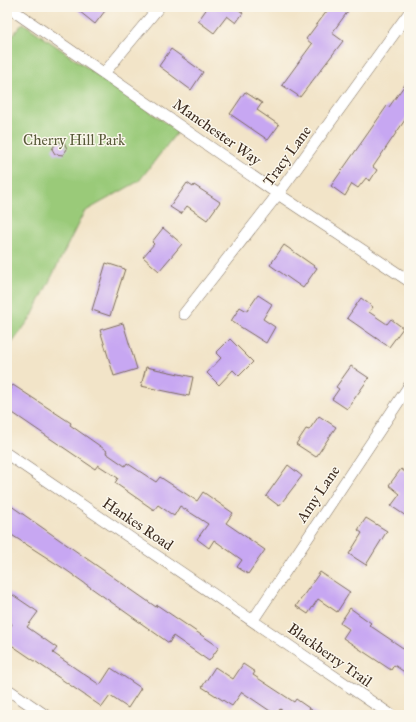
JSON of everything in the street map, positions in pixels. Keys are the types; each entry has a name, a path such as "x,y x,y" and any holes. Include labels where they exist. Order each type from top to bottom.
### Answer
{"street":[{"name":"Manchester Way","path":"8,7 105,72 278,194 409,281"},
{"path":"105,72 159,7"},
{"name":"Tracy Lane","path":"184,314 278,194 409,13"},
{"name":"Amy Lane","path":"253,620 409,386"},
{"name":"Hankes Road","path":"7,454 253,620"},
{"name":"Blackberry Trail","path":"253,620 391,715"},
{"path":"7,689 45,715"}],"green space":[{"name":"Cherry Hill Park","path":"23,23 178,131 139,181 84,212 32,316 7,350 7,42"}],"building":[{"path":"74,7 108,7 95,24"},
{"path":"208,7 235,7 243,13 236,23 227,16 214,33 198,21"},
{"path":"330,7 351,7 332,33 343,41 300,97 282,85 312,44 306,39"},
{"path":"171,49 203,72 191,90 159,66"},
{"path":"409,79 409,114 373,167 377,170 370,181 366,178 358,188 352,184 345,196 331,186 387,106 389,107"},
{"path":"245,92 262,103 257,110 279,125 268,140 230,114"},
{"path":"57,142 64,142 67,149 63,155 55,154 52,149"},
{"path":"187,183 193,187 194,185 220,202 207,220 187,206 181,214 170,207"},
{"path":"163,228 182,244 159,271 143,257 154,244 152,242"},
{"path":"284,245 317,268 303,288 270,265"},
{"path":"106,263 125,269 110,316 92,310"},
{"path":"258,295 272,304 263,319 275,327 266,343 231,321 240,307 247,311"},
{"path":"361,298 373,307 369,312 387,324 391,319 403,328 389,347 347,318"},
{"path":"123,323 137,369 114,376 100,330"},
{"path":"230,339 253,362 239,376 233,370 219,385 207,373 221,358 216,353"},
{"path":"351,366 369,378 347,409 332,399 339,389 336,387"},
{"path":"146,367 193,377 189,396 141,386"},
{"path":"13,385 71,423 70,425 107,451 106,453 125,466 127,463 156,482 160,477 197,501 203,492 233,513 226,523 265,550 248,574 237,567 242,560 214,540 209,548 197,539 208,524 180,506 174,516 158,505 154,510 115,483 118,478 98,465 95,469 7,409 7,393"},
{"path":"319,416 336,427 316,457 296,444 306,429 309,430"},
{"path":"288,465 302,476 279,506 266,496"},
{"path":"401,469 409,475 409,518 391,506 400,494 389,485"},
{"path":"7,503 156,607 157,605 219,647 209,661 173,636 169,643 66,570 7,532"},
{"path":"366,518 387,531 366,565 349,554 362,533 358,530"},
{"path":"320,572 350,592 337,612 318,599 308,614 296,606"},
{"path":"7,591 38,612 27,627 57,648 53,653 100,685 111,668 141,688 128,708 110,696 102,707 7,642 7,632 12,624 7,620"},
{"path":"350,608 371,623 369,625 409,652 409,675 394,665 391,670 343,638 349,629 340,623"},
{"path":"243,664 255,672 253,675 294,702 296,699 319,715 289,715 280,709 276,715 242,692 232,706 202,687 215,667 233,679"}]}
